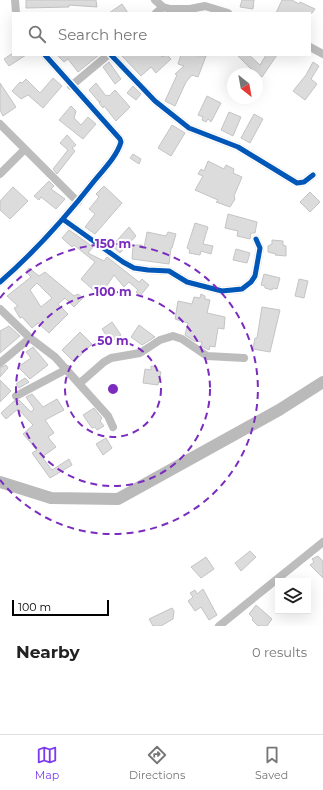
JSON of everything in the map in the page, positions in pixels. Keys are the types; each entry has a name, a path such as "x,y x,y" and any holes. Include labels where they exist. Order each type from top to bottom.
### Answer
{"street":[{"path":"15,0 16,12"},
{"path":"155,0 163,7 190,9 205,6 225,12"},
{"path":"157,12 163,7"},
{"path":"311,48 323,54"},
{"path":"0,282 36,250 64,220 105,168 121,142 120,139 45,56"},
{"path":"71,86 107,56"},
{"path":"112,56 155,101 189,128 238,147 297,183 304,182 313,175"},
{"path":"0,124 78,202"},
{"path":"0,174 25,149"},
{"path":"64,220 123,262 134,268 169,271 186,282 222,291 242,289 251,282 255,276 260,248 256,239"},
{"path":"0,309 30,338 55,356 108,416 114,427"},
{"path":"80,383 111,358 140,353 160,340 173,336 182,339 207,356 244,358"},
{"path":"0,363 30,338"},
{"path":"16,396 67,369"},
{"path":"219,626 323,542"}],"building":[{"path":"26,0 96,0 97,7 69,5 69,7 26,8"},
{"path":"242,0 254,0 253,9 240,7"},
{"path":"282,0 292,0 299,4 300,2 315,9 312,13 276,12"},
{"path":"122,4 127,12 110,12"},
{"path":"12,54 12,56 24,56 9,66 4,59"},
{"path":"58,56 98,56 78,72 68,59 64,62"},
{"path":"122,56 168,56 171,59 156,73 151,67 141,76"},
{"path":"181,56 206,56 198,77 192,75 186,82 175,106 165,101 177,75 175,74 184,66 178,64"},
{"path":"238,56 250,56 260,65 265,56 276,56 263,76 263,68 250,68"},
{"path":"109,62 121,79 115,84 103,67"},
{"path":"313,62 319,66 311,79 317,84 305,100 293,91 306,75"},
{"path":"53,78 62,86 43,108 28,95 21,99 12,91 20,82 22,83 26,79 40,93"},
{"path":"0,83 16,107 3,116 0,110"},
{"path":"96,83 106,96 109,96 115,90 130,107 116,121 104,106 103,108 99,103 101,101 99,102 89,90"},
{"path":"133,86 141,94 136,100 127,93"},
{"path":"207,96 221,103 211,122 208,119 206,122 202,120 203,117 198,115"},
{"path":"71,106 76,111 74,118 81,125 88,117 96,124 83,139 59,120"},
{"path":"229,112 241,117 233,136 221,130"},
{"path":"254,114 263,119 250,143 241,138"},
{"path":"172,125 185,133 171,156 158,148"},
{"path":"67,135 76,145 72,148 75,151 57,174 53,169 68,150 60,143"},
{"path":"133,154 141,159 139,164 130,158"},
{"path":"208,161 224,169 226,165 234,169 233,173 242,177 234,196 235,199 230,207 216,202 218,200 195,190 203,176 198,174 201,169 204,171"},
{"path":"49,181 54,186 51,189 65,199 56,209 41,197 39,200 34,196"},
{"path":"104,186 122,203 95,234 85,227 95,214 89,209 99,197 96,194"},
{"path":"13,187 28,201 10,219 0,210 0,201"},
{"path":"310,192 320,202 310,212 300,202"},
{"path":"228,214 257,222 255,233 251,233 250,239 237,236 238,231 225,228"},
{"path":"195,223 208,227 203,244 213,246 211,254 201,251 200,255 189,253 190,250 187,248"},
{"path":"129,227 136,236 120,253 112,246"},
{"path":"69,230 93,247 88,253 104,261 107,257 139,282 142,279 149,285 140,296 136,292 138,290 129,282 124,287 114,275 100,296 81,279 95,262 74,245 72,247 62,238"},
{"path":"147,232 166,236 168,232 176,234 171,248 169,264 132,259 133,245 142,245 144,248"},
{"path":"272,240 283,241 283,245 286,246 286,256 275,255 276,254 268,252 268,246 272,244"},
{"path":"236,249 250,253 247,263 233,260"},
{"path":"29,268 39,276 45,272 74,296 78,294 83,298 74,307 65,298 58,304 68,314 49,333 38,323 32,328 22,317 20,318 14,308 18,306 7,296 31,277 26,272","holes":["37,283 52,298 41,307 30,290"]},
{"path":"264,274 280,278 277,289 273,288 272,290 261,285"},
{"path":"299,279 308,281 304,298 295,296"},
{"path":"201,294 205,296 205,299 210,300 207,313 225,317 224,329 218,328 215,347 210,346 209,350 201,346 202,342 194,341 185,335 188,323 175,319 178,301 192,304 194,297 200,298"},
{"path":"262,307 280,310 270,352 253,349 255,338 257,338"},
{"path":"112,322 121,335 111,342 102,329"},
{"path":"139,325 155,337 142,345 131,337"},
{"path":"9,326 20,336 0,353 0,331"},
{"path":"80,332 92,344 74,362 62,350"},
{"path":"33,347 48,365 30,379 18,367 31,358 26,352"},
{"path":"6,365 8,368 0,377 0,368"},
{"path":"151,366 157,367 156,370 161,372 158,385 143,383 145,369 151,370"},
{"path":"25,378 29,382 19,388 16,384"},
{"path":"0,380 11,391 0,402"},
{"path":"32,394 43,407 57,399 64,410 45,420 54,433 48,437 56,447 42,457 52,470 69,459 72,465 50,478 32,453 37,450 23,434 33,425 18,409 6,419 1,413 14,401 19,400 31,412 34,409 26,397"},
{"path":"94,408 102,418 100,421 104,426 97,430 95,427 92,428 83,415"},
{"path":"106,438 112,448 103,455 96,444"},
{"path":"250,551 256,557 241,571 235,563"},
{"path":"318,556 323,561 323,578 310,565 314,562 312,559"},
{"path":"206,557 214,569 201,578 191,567"},
{"path":"203,589 217,615 209,620 201,607 195,611 188,601 193,597 190,593 195,590 197,594"},
{"path":"256,605 272,619 267,626 258,626 252,620 253,618 249,614"},
{"path":"172,608 174,611 173,619 161,626 153,626 149,619"}],"waterway":[{"path":"0,482 51,498 118,499 279,410 323,382"}],"cycle path":[{"path":"0,282 26,258 62,220 110,162 117,152 121,142 120,139 46,56"},
{"path":"112,56 155,101 189,128 238,147 297,183 304,182 313,175"},
{"path":"64,220 123,262 134,268 169,271 187,282 222,291 242,289 251,282 255,276 260,248 256,239"}]}
